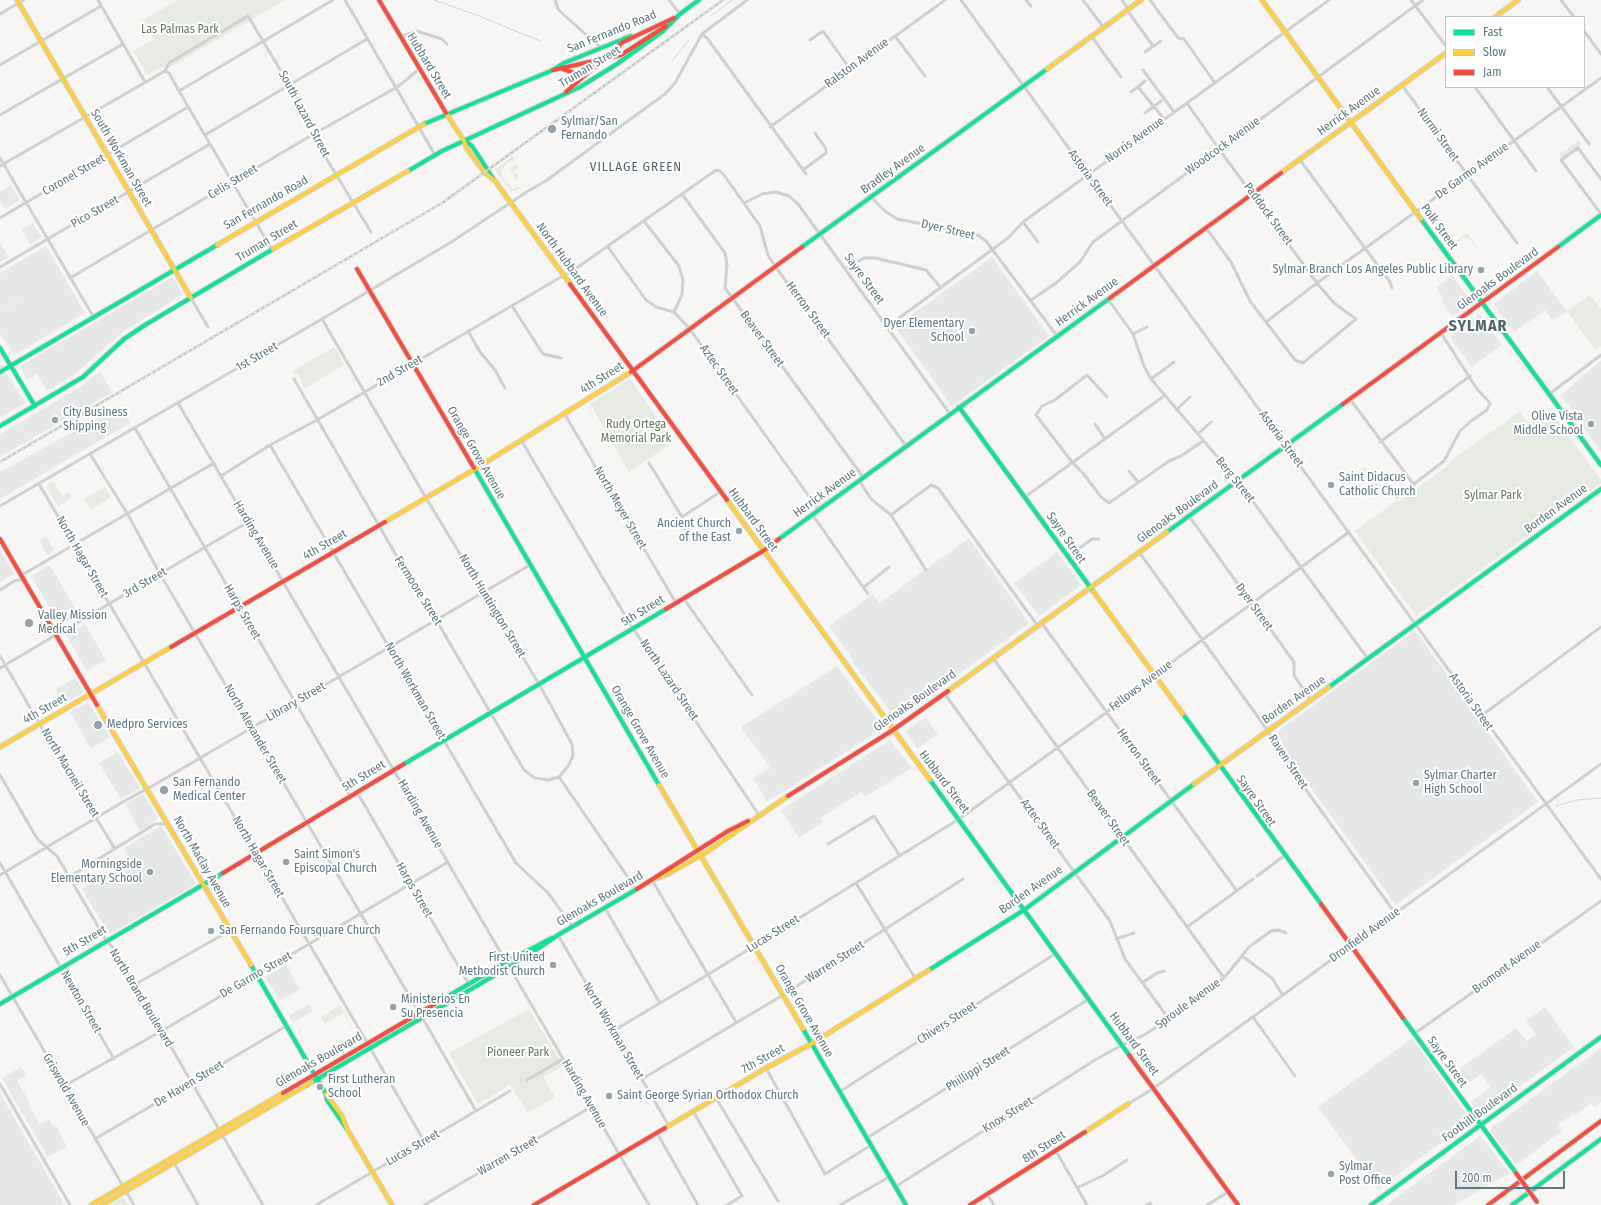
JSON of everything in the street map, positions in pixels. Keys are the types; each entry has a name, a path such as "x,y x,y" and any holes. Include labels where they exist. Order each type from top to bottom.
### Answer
{"main road":[{"name":"Hubbard Street","path":"378,0 446,114 464,141 467,149 485,173"},
{"name":"San Fernando Road","path":"553,70 601,61 628,52 669,24 699,0"},
{"name":"Bradley Avenue","path":"656,354 689,328 1141,0"},
{"name":"Polk Street","path":"1262,0 1548,395 1601,465"},
{"path":"1496,16 1518,0"},
{"name":"South Workman Street","path":"18,2 191,298"},
{"name":"San Fernando Road","path":"0,372 418,126 553,70 564,62 635,35 680,14"},
{"name":"Truman Street","path":"0,426 83,377 130,335 191,298 435,155 580,87 617,64 663,31 669,24"},
{"name":"Truman Street","path":"559,97 617,46 635,35"},
{"name":"Herrick Avenue","path":"739,566 763,551 818,509 1445,54"},
{"path":"563,69 574,73 574,82 570,88"},
{"name":"Hubbard Street","path":"464,141 472,146 490,170"},
{"name":"North Hubbard Avenue","path":"490,170 495,181 632,371"},
{"name":"North Hubbard Avenue","path":"485,173 495,181"},
{"name":"Glenoaks Boulevard","path":"470,986 509,967 558,935 636,890 728,831 759,815 893,730 1238,481 1601,214"},
{"name":"Orange Grove Avenue","path":"357,269 906,1205"},
{"path":"0,348 35,406"},
{"name":"4th Street","path":"0,747 475,470 632,371 656,354"},
{"name":"Hubbard Street","path":"632,371 1238,1205"},
{"name":"Sayre Street","path":"958,407 1220,766 1349,947 1481,1124 1538,1204"},
{"name":"Borden Avenue","path":"997,926 1024,910 1074,871 1122,838 1601,489"},
{"name":"North Maclay Avenue","path":"0,539 314,1074 342,1116 347,1129 392,1205"},
{"name":"5th Street","path":"0,1004 106,940 204,885 255,852 739,566"},
{"name":"Glenoaks Boulevard","path":"652,880 701,855 732,836 759,815"},
{"name":"7th Street","path":"534,1205 766,1068 811,1044 997,926"},
{"name":"Glenoaks Boulevard","path":"102,1205 317,1079 470,986 506,962 558,935"},
{"name":"Foothill Boulevard","path":"1371,1205 1601,1037"},
{"name":"Glenoaks Boulevard","path":"91,1205 314,1074 369,1046"},
{"name":"8th Street","path":"970,1205 1128,1104"},
{"path":"1488,1205 1601,1121"},
{"path":"1512,1205 1601,1139"}],"street":[{"path":"0,14 18,2 24,0"},
{"path":"98,0 145,82"},
{"path":"179,91 333,0"},
{"path":"345,0 435,155"},
{"path":"555,0 558,9 602,48"},
{"path":"669,0 680,14"},
{"path":"747,0 702,34 707,38 770,127 806,174"},
{"name":"Ralston Avenue","path":"770,127 945,0"},
{"name":"Astoria Street","path":"961,0 1088,175 1155,264 1416,623 1481,716 1601,879"},
{"path":"1026,0 1031,6"},
{"path":"1083,0 1104,28"},
{"path":"1122,0 1153,46"},
{"path":"1150,0 1178,38 1184,39 1215,83"},
{"name":"Norris Avenue","path":"887,327 1008,238 1024,222 1164,119 1286,33 1329,0"},
{"path":"1411,0 1445,45"},
{"name":"Woodcock Avenue","path":"1030,300 1056,283 1080,262 1093,242 1423,0"},
{"path":"1561,0 1573,16"},
{"path":"0,65 101,6"},
{"name":"South Lazard Street","path":"165,71 169,63 248,16 296,96 312,135 371,232"},
{"path":"400,37 417,31 440,38 447,44"},
{"path":"810,40 823,31 850,69"},
{"path":"1585,32 1601,54"},
{"name":"1st Street","path":"0,506 453,241 511,202 552,177 665,94 675,83 702,34"},
{"path":"895,36 925,76"},
{"path":"1092,37 1120,77"},
{"path":"205,135 288,84 367,39"},
{"path":"1145,52 1161,41"},
{"path":"0,115 123,44"},
{"name":"Celis Street","path":"70,278 312,135 396,88 420,69"},
{"path":"1143,70 1174,112"},
{"path":"2,165 165,71 179,91 272,250"},
{"name":"De Garmo Avenue","path":"1266,322 1364,249 1514,140 1562,108 1601,78"},
{"path":"1131,92 1145,81"},
{"name":"Nurmi Street","path":"1402,86 1518,243"},
{"path":"1138,87 1155,106 1164,119"},
{"path":"1477,88 1536,171"},
{"path":"1548,88 1589,144"},
{"path":"1145,113 1161,101"},
{"name":"Paddock Street","path":"1187,103 1318,283 1334,302 1356,320 1303,363 1295,360 1266,322"},
{"name":"Coronel Street","path":"0,218 188,107"},
{"path":"803,170 826,153 826,149 815,133"},
{"name":"Pico Street","path":"0,267 210,144"},
{"path":"1601,179 1578,148 1561,160 1601,214"},
{"path":"0,158 2,165 48,239 93,316"},
{"path":"1300,160 1364,249 1390,282 1392,288"},
{"name":"Herron Street","path":"682,194 713,170 719,170 760,226 768,254 775,266 906,446"},
{"name":"Sayre Street","path":"744,203 762,194 776,192 789,196 798,204 950,414"},
{"path":"644,221 678,266 683,280 682,295 674,312 656,307 646,300 608,247 644,221 682,194"},
{"name":"Beaver Street","path":"682,194 725,253 727,264 725,288 863,477"},
{"name":"Dyer Street","path":"871,197 885,211 896,219 976,234 986,241 1057,336"},
{"path":"1024,222 1038,242"},
{"path":"1206,228 1231,262 1250,301 1266,322"},
{"name":"2nd Street","path":"221,476 270,445 317,420 578,267 608,247"},
{"path":"845,269 864,258 874,258 926,270 941,288"},
{"name":"South Workman Street","path":"191,298 208,327"},
{"name":"Berg Street","path":"1108,299 1133,334 1144,366 1151,379 1238,481 1368,659"},
{"path":"512,306 543,354 561,358"},
{"name":"Aztec Street","path":"674,312 689,328 818,509"},
{"name":"North Huntington Street","path":"322,319 426,498 539,684 572,744 573,756 568,766 559,777"},
{"path":"1133,334 1147,327"},
{"path":"468,331 480,352 495,370 505,388"},
{"path":"1397,497 1444,461 1460,431 1470,421 1487,410 1490,403 1477,389 1441,333"},
{"path":"1548,395 1601,355"},
{"path":"1151,379 1174,362"},
{"path":"1107,397 1087,375 1054,400 1042,406 1036,415 1072,462 1084,473 1101,497 1109,503 1169,461 1181,456 1203,441"},
{"path":"1380,442 1470,376"},
{"name":"Fermoore Street","path":"294,379 524,770 535,778 548,780 559,777"},
{"path":"1025,498 1072,462 1164,396"},
{"path":"1176,410 1190,397"},
{"path":"1350,399 1380,442 1414,485"},
{"name":"Harding Avenue","path":"178,403 649,1205"},
{"name":"North Meyer Street","path":"564,413 676,603"},
{"path":"1198,434 1211,422"},
{"path":"1095,424 1105,439"},
{"name":"Harps Street","path":"135,428 350,796"},
{"name":"North Lazard Street","path":"521,440 634,628 759,815"},
{"name":"North Workman Street","path":"270,445 516,863 548,893 573,926"},
{"name":"North Alexander Street","path":"90,454 127,513 160,574 476,1110"},
{"path":"22,575 214,463"},
{"path":"649,463 682,517 685,530"},
{"path":"1129,471 1138,482"},
{"path":"859,480 871,499 891,515 926,570"},
{"name":"North Hagar Street","path":"39,484 424,1141"},
{"name":"Herron Street","path":"891,515 931,485 938,488 1039,624 1107,712 1237,891"},
{"path":"682,517 720,492"},
{"path":"812,514 868,594"},
{"name":"Dyer Street","path":"1189,516 1294,662 1294,675 1311,701"},
{"name":"3rd Street","path":"0,668 248,522"},
{"name":"Fellows Avenue","path":"932,837 1107,712 1153,676 1349,532"},
{"path":"1067,557 1092,539 1099,539"},
{"name":"Raven Street","path":"1139,552 1268,731 1283,758 1395,913"},
{"name":"Library Street","path":"0,875 96,817 530,565"},
{"path":"864,587 889,567"},
{"path":"0,590 16,580 25,580"},
{"path":"684,599 752,695"},
{"path":"1481,716 1601,627"},
{"name":"North Macneil Street","path":"0,656 91,812 96,817 116,849"},
{"name":"Beaver Street","path":"993,658 1224,978"},
{"name":"Aztec Street","path":"944,693 1110,921 1124,959 1169,1019"},
{"name":"Dronfield Avenue","path":"1128,1104 1154,1088 1253,1017 1282,994 1601,764"},
{"name":"North Brand Boulevard","path":"0,775 38,840 55,855 106,940 114,949 264,1205"},
{"path":"559,777 636,890"},
{"name":"Harps Street","path":"357,792 470,986"},
{"path":"828,844 874,816 900,856"},
{"path":"69,877 155,824 168,824"},
{"name":"Lucas Street","path":"613,1031 932,837"},
{"path":"1257,876 1284,856"},
{"name":"De Garmo Street","path":"64,1086 114,1059 448,862"},
{"name":"Newton Street","path":"0,863 114,1059"},
{"name":"Warren Street","path":"642,1079 783,995 963,879"},
{"path":"1187,927 1253,879"},
{"path":"652,880 736,1022"},
{"path":"856,883 915,978"},
{"name":"Bromont Avenue","path":"1414,1034 1601,901"},
{"path":"605,908 660,1003"},
{"name":"Sproule Avenue","path":"1122,1045 1144,1035 1169,1019 1224,978 1249,947 1272,931 1279,930 1286,933"},
{"path":"1116,939 1134,932"},
{"path":"134,985 224,934"},
{"name":"North Workman Street","path":"558,935 668,1126"},
{"name":"Chivers Street","path":"840,1092 1056,954"},
{"path":"1242,956 1272,978 1282,994"},
{"path":"1142,983 1157,973 1164,971"},
{"name":"Griswold Avenue","path":"0,975 134,1205"},
{"name":"Phillippi Street","path":"867,1138 1089,999"},
{"path":"1253,1017 1295,1076"},
{"name":"De Haven Street","path":"95,1139 283,1028"},
{"name":"Knox Street","path":"895,1187 1122,1045"},
{"path":"527,1080 563,1059"},
{"path":"766,1068 825,1174 871,1145"},
{"path":"0,1084 70,1205"},
{"name":"Lucas Street","path":"316,1205 510,1091"},
{"path":"716,1098 778,1201"},
{"name":"Warren Street","path":"424,1205 592,1108"},
{"path":"693,1111 742,1196 727,1205"},
{"path":"657,1133 698,1205"},
{"path":"1056,1151 1065,1164 1087,1205"},
{"path":"172,1158 198,1205"},
{"path":"1077,1188 1104,1175 1127,1160"},
{"path":"840,1205 889,1177"},
{"path":"1207,1205 1228,1192"},
{"path":"987,1194 994,1205"},
{"path":"324,1200 326,1205"},
{"path":"1146,1205 1150,1204"}],"shaded area":[{"path":"11,185 19,200 5,209 0,201 0,192"},
{"path":"33,223 41,237 30,244 22,229"},
{"path":"0,242 9,257 0,262"},
{"path":"46,246 85,313 14,355 0,334 0,273"},
{"name":"Dyer Elementary School","path":"992,257 1049,336 952,406 895,327"},
{"path":"1537,271 1567,311 1553,321 1545,310 1514,332 1494,305"},
{"path":"1452,275 1469,298 1465,303 1466,307 1452,316 1441,300 1443,298 1436,287"},
{"path":"173,277 182,295 124,331 75,374 47,391 37,374 27,380 20,366"},
{"path":"1480,314 1502,345 1471,367 1450,337"},
{"name":"Olive Vista Middle School","path":"1601,360 1601,452 1561,395"},
{"path":"0,363 25,403 0,418"},
{"path":"100,371 112,392 0,457 0,434 79,388"},
{"path":"120,406 130,423 0,499 0,472"},
{"path":"58,489 62,496 69,492 72,498 58,506 50,493"},
{"path":"46,536 54,550 47,555 39,540"},
{"path":"969,538 1029,623 900,716 895,717 852,661 853,660 829,626 873,594 879,603"},
{"path":"0,550 14,574 0,582"},
{"path":"1057,552 1081,585 1041,615 1038,615 1014,583"},
{"path":"50,565 79,615 60,626 31,576"},
{"path":"85,624 106,660 87,671 66,635"},
{"name":"Sylmar Charter High School","path":"1413,632 1417,633 1538,802 1396,905 1290,759 1277,732"},
{"path":"837,666 882,726 882,729 767,802 753,778 770,768 741,727"},
{"path":"75,678 84,692 64,704 56,689"},
{"path":"88,702 110,737 91,749 70,712"},
{"path":"925,717 938,734 917,749 906,731"},
{"path":"890,740 912,768 865,797 862,792 820,818 823,822 799,838 781,810"},
{"path":"118,752 140,788 121,799 99,763"},
{"path":"143,794 158,819 140,831 125,804"},
{"name":"Morningside Elementary School","path":"161,826 196,884 112,933 108,933 82,889 130,861 124,848"},
{"path":"286,965 300,989 280,1001 265,977"},
{"path":"309,1004 313,1011 293,1023 289,1015"},
{"path":"1545,1007 1574,1047 1482,1114 1478,1114 1471,1102 1491,1087 1481,1074 1460,1089 1451,1075 1516,1028 1527,1041 1536,1034 1526,1021"},
{"path":"1412,1038 1471,1121 1378,1189 1318,1107"},
{"path":"1601,1048 1601,1102 1594,1107 1591,1103 1575,1115 1572,1112 1572,1115 1558,1125 1562,1131 1516,1165 1491,1132 1491,1128"},
{"path":"21,1067 26,1075 17,1081 30,1103 28,1104 40,1124 49,1119 53,1126 56,1125 67,1147 48,1157 2,1078"},
{"path":"0,1093 28,1142 65,1205 0,1205"},
{"path":"1480,1136 1510,1173 1454,1205 1386,1205"},
{"path":"121,1198 123,1198 130,1205 110,1205"}],"green space":[{"name":"Las Palmas Park","path":"178,0 285,0 170,67 162,67 147,74 133,51 154,39 143,20"},
{"path":"1579,140 1581,144 1562,158 1559,155"},
{"path":"513,156 515,161 512,160 501,169 502,177 513,189 519,186 520,188 516,191 512,191 495,171"},
{"path":"514,165 519,166 517,169 523,177 516,169 514,171 519,176 515,181 513,171 512,173 511,170 509,171"},
{"path":"1467,233 1478,248 1477,249 1469,238 1466,239 1465,237 1453,246 1452,244"},
{"path":"24,293 27,300 25,298 0,313 0,310 24,296"},
{"path":"1590,295 1601,309 1601,346 1595,350 1567,311"},
{"path":"334,347 344,365 304,389 299,375 291,372"},
{"name":"Rudy Ortega Memorial Park","path":"630,379 674,442 629,472 590,404"},
{"name":"Sylmar Park","path":"1550,410 1601,480 1601,483 1416,616 1355,531 1398,500 1400,501 1450,464 1449,462 1520,411 1529,424"},
{"path":"1365,467 1381,489 1374,494 1358,471"},
{"path":"52,482 57,487 52,492 47,487"},
{"path":"105,487 111,497 91,510 84,499"},
{"path":"340,1005 352,1028 344,1013 325,1024 321,1017"},
{"name":"Pioneer Park","path":"529,1009 563,1066 543,1077 555,1097 528,1113 510,1085 478,1104 449,1053"}],"waterway":[{"path":"434,0 477,15 540,41"},
{"path":"711,16 732,0"},
{"path":"672,61 689,40"},
{"path":"1556,806 1577,800 1601,798"}],"railway":[{"path":"0,462 442,203 723,0"}],"traffic: fast":[{"path":"408,171 442,151 580,87 617,64 663,31 680,14 699,0"},
{"path":"424,124 553,70 564,63 631,36"},
{"path":"802,247 1047,69"},
{"path":"465,141 472,146 494,180"},
{"path":"1558,247 1601,215"},
{"path":"1421,219 1601,465"},
{"path":"0,372 217,245"},
{"path":"0,426 83,377 124,339 145,325 273,249"},
{"path":"779,539 1110,298"},
{"path":"0,348 35,406"},
{"path":"1167,532 1343,404"},
{"path":"959,407 1093,591"},
{"path":"474,468 659,785"},
{"path":"1329,687 1601,489"},
{"path":"404,764 666,609"},
{"path":"1183,714 1321,904"},
{"path":"930,780 1129,1055"},
{"path":"929,970 1024,910 1194,784"},
{"path":"0,1004 223,873"},
{"path":"312,1082 521,960 558,935 637,889"},
{"path":"445,998 506,962 552,938"},
{"path":"251,965 326,1094 327,1100 347,1129"},
{"path":"1403,1018 1516,1173"},
{"path":"803,1029 906,1205"},
{"path":"1371,1205 1601,1037"},
{"path":"1512,1205 1601,1139"}],"traffic: slow":[{"path":"17,0 191,298"},
{"path":"1047,69 1141,0"},
{"path":"1262,0 1421,219"},
{"path":"1496,16 1518,0"},
{"path":"1281,173 1445,54"},
{"path":"446,113 464,141 467,149 485,173 495,181 570,284"},
{"path":"217,245 424,124"},
{"path":"273,249 408,171"},
{"path":"385,522 475,469 631,372"},
{"path":"727,500 930,780"},
{"path":"948,691 1167,532"},
{"path":"1093,591 1183,714"},
{"path":"0,747 171,647"},
{"path":"1194,784 1329,687"},
{"path":"97,705 251,965"},
{"path":"659,785 803,1029"},
{"path":"652,880 668,874 705,853 788,796"},
{"path":"665,1128 766,1068 811,1044 929,970"},
{"path":"102,1205 312,1082"},
{"path":"91,1205 283,1093"},
{"path":"326,1094 342,1116 347,1129 392,1205"},
{"path":"1085,1132 1128,1104"}],"traffic: jam":[{"path":"379,0 446,113"},
{"path":"566,92 623,42 674,18"},
{"path":"553,70 621,55 666,26"},
{"path":"563,69 574,73 575,79 572,86"},
{"path":"1110,298 1281,173"},
{"path":"631,372 802,247"},
{"path":"1343,404 1558,247"},
{"path":"357,269 474,468"},
{"path":"570,284 727,500"},
{"path":"171,647 385,522"},
{"path":"0,539 97,705"},
{"path":"666,609 763,551 779,539"},
{"path":"788,796 893,730 948,691"},
{"path":"223,873 404,764"},
{"path":"637,889 728,831 748,821"},
{"path":"1321,904 1403,1018"},
{"path":"283,1093 445,998"},
{"path":"1129,1055 1238,1205"},
{"path":"1488,1205 1601,1121"},
{"path":"534,1205 665,1128"},
{"path":"970,1205 1085,1132"},
{"path":"1516,1173 1537,1202"}],"place":[{"name":"Sylmar/San Fernando","path":"552,129"},
{"name":"Sylmar Branch Los Angeles Public Library","path":"1481,270"},
{"name":"Dyer Elementary School","path":"972,331"},
{"name":"City Business Shipping","path":"55,420"},
{"name":"Olive Vista Middle School","path":"1591,424"},
{"name":"Saint Didacus Catholic Church","path":"1331,485"},
{"name":"Ancient Church of the East","path":"739,531"},
{"name":"Valley Mission Medical","path":"29,623"},
{"name":"Medpro Services","path":"98,725"},
{"name":"Sylmar Charter High School","path":"1416,783"},
{"name":"San Fernando Medical Center","path":"164,790"},
{"name":"Saint Simon's Episcopal Church","path":"286,862"},
{"name":"Morningside Elementary School","path":"150,872"},
{"name":"San Fernando Foursquare Church","path":"211,931"},
{"name":"First United Methodist Church","path":"553,965"},
{"name":"Ministerios En Su Presencia","path":"393,1007"},
{"name":"First Lutheran School","path":"320,1087"},
{"name":"Saint George Syrian Orthodox Church","path":"609,1096"},
{"name":"Sylmar Post Office","path":"1331,1174"}],"district":[{"name":"VILLAGE GREEN","path":"636,167"},
{"name":"SYLMAR","path":"1478,327"}]}
